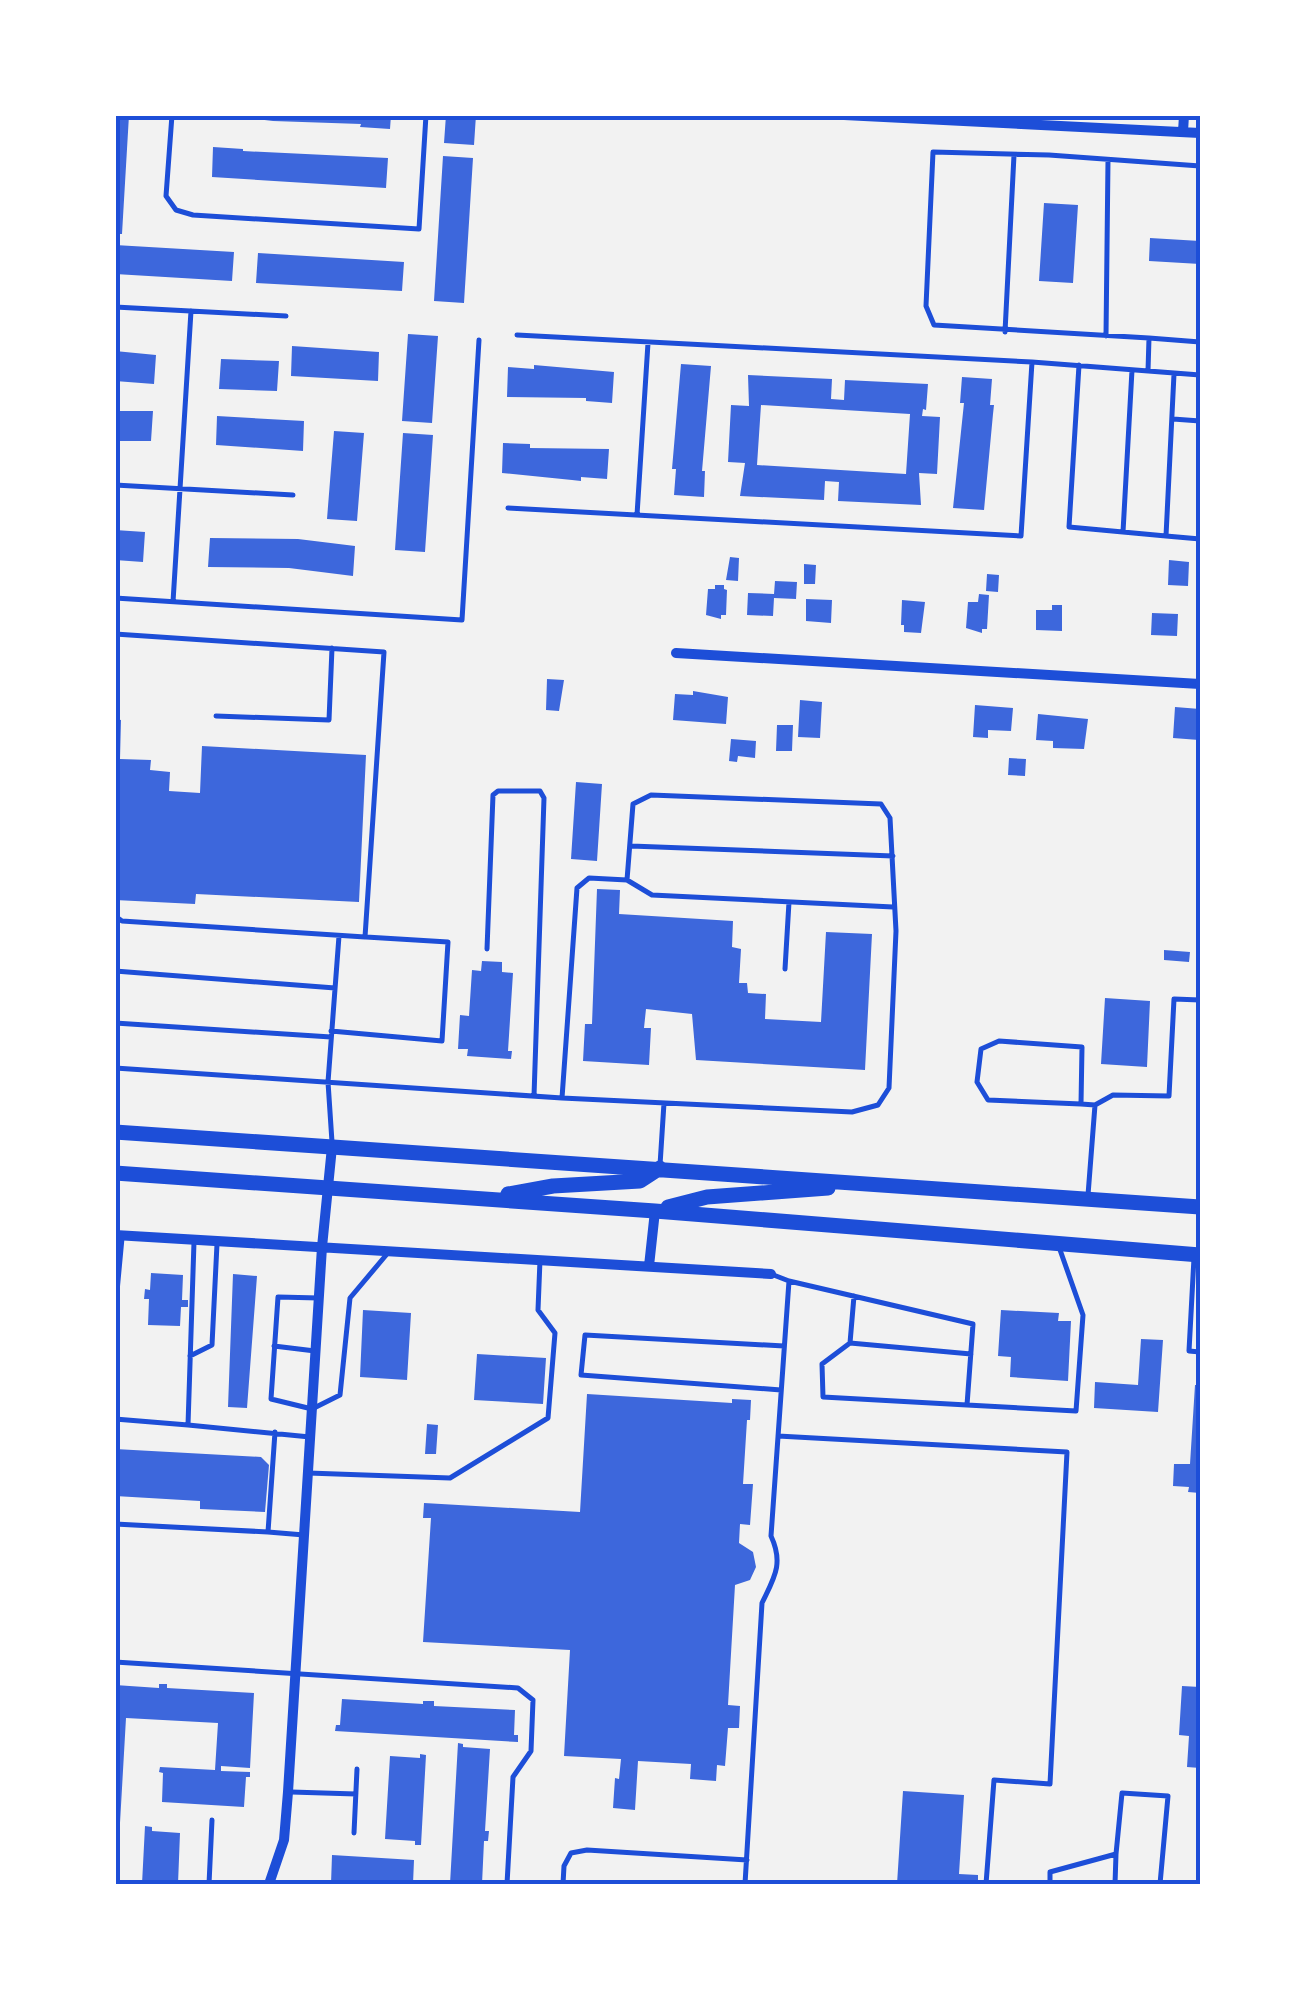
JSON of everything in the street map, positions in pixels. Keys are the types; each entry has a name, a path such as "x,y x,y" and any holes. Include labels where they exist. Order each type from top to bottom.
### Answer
{"main road":[{"path":"115,1132 1200,1207"},
{"path":"484,1199 553,1186 640,1180 660,1168"},
{"path":"115,1173 1197,1255"},
{"path":"655,1211 707,1197 872,1184"}],"street":[{"path":"844,115 1076,120 1200,133"},
{"path":"1183,132 1184,115"},
{"path":"676,652 1200,684"},
{"path":"269,1884 284,1840 318,1298 332,1147"},
{"path":"648,1266 655,1211"},
{"path":"119,1235 771,1274"}],"lane":[{"path":"172,115 166,196 176,210 193,215 419,229 426,115"},
{"path":"1200,166 934,152 926,306 934,325 1200,342"},
{"path":"1005,332 1014,154"},
{"path":"1106,336 1108,160"},
{"path":"115,307 286,316"},
{"path":"173,602 192,312"},
{"path":"517,335 1032,362 1200,375"},
{"path":"1148,338 1148,371"},
{"path":"115,598 462,620 479,340"},
{"path":"638,515 648,343"},
{"path":"508,508 1021,536 1032,362"},
{"path":"1080,366 1069,527 1200,539"},
{"path":"1123,532 1132,370"},
{"path":"1166,536 1174,373"},
{"path":"1172,420 1200,421"},
{"path":"115,486 293,495"},
{"path":"115,634 384,652 365,937"},
{"path":"216,716 329,720 332,648"},
{"path":"487,950 493,795 498,791 540,791 544,798 534,1096"},
{"path":"115,1068 562,1098 852,1112 878,1104 889,1088 896,932 890,818 881,804 650,796 632,804 627,880"},
{"path":"631,846 893,856"},
{"path":"562,1098 576,888 589,878 627,880 652,895 893,907"},
{"path":"785,969 789,902"},
{"path":"115,916 122,921 448,942 442,1040 115,1023"},
{"path":"332,1147 328,1082 339,936"},
{"path":"115,971 335,988"},
{"path":"1081,1104 1082,1047 999,1041 981,1048 977,1082 988,1100 1095,1105 1113,1096 1169,1096 1174,999 1200,1000"},
{"path":"660,1168 664,1103"},
{"path":"1087,1198 1095,1105"},
{"path":"115,1313 119,1235"},
{"path":"188,1426 194,1240"},
{"path":"190,1356 212,1345 217,1241"},
{"path":"971,1354 850,1343 822,1364 823,1397 1076,1411 1084,1314 1059,1244"},
{"path":"318,1298 278,1297 271,1399 312,1409 340,1395 350,1298 390,1251"},
{"path":"1197,1255 1189,1351 1200,1352"},
{"path":"308,1473 450,1478 548,1418 555,1333 538,1310 540,1260"},
{"path":"771,1274 973,1324 968,1404"},
{"path":"745,1884 762,1602 778,1572 771,1536 789,1281"},
{"path":"850,1343 854,1296"},
{"path":"781,1390 581,1375 585,1335 784,1346"},
{"path":"274,1346 315,1351"},
{"path":"115,1419 310,1436"},
{"path":"268,1532 274,1432"},
{"path":"778,1436 1066,1452 1050,1784 994,1780 986,1884"},
{"path":"115,1524 304,1535"},
{"path":"115,1662 518,1688 533,1700 531,1751 513,1777 507,1884"},
{"path":"354,1833 357,1769"},
{"path":"288,1792 356,1794"},
{"path":"1115,1884 1122,1793 1168,1796 1160,1884"},
{"path":"209,1884 212,1820"},
{"path":"562,1884 564,1866 571,1853 587,1850 746,1860"},
{"path":"1050,1884 1050,1872 1116,1854"}],"building":[{"path":"115,115 129,115 122,234 115,234"},
{"path":"391,115 390,129 360,127 361,124 273,121 248,118"},
{"path":"446,115 476,115 474,145 444,143"},
{"path":"213,147 388,158 386,188 212,177"},
{"path":"443,156 473,158 464,303 434,301"},
{"path":"1044,203 1078,205 1073,283 1039,281"},
{"path":"1150,238 1200,241 1200,264 1149,261"},
{"path":"115,245 234,252 232,281 115,274"},
{"path":"258,253 404,262 402,291 256,283"},
{"path":"408,334 438,336 432,423 402,421"},
{"path":"292,346 379,352 378,381 291,376"},
{"path":"115,351 156,355 154,384 115,381"},
{"path":"221,359 279,361 277,391 219,389"},
{"path":"681,364 711,366 702,471 704,497 674,495 676,469 672,469"},
{"path":"534,365 614,372 612,403 586,398 507,397 508,367 534,369"},
{"path":"748,375 832,379 831,399 844,400 845,380 928,384 922,416 940,417 937,474 919,473 921,505 838,501 839,482 825,481 824,500 740,496 745,463 728,462 731,405 749,406","holes":["761,405 910,414 906,474 757,465"]},
{"path":"962,377 992,379 990,405 994,405 984,510 953,508 964,403 960,403"},
{"path":"115,411 153,411 151,441 115,441"},
{"path":"217,416 304,421 303,451 216,445"},
{"path":"334,431 364,433 357,521 327,519"},
{"path":"403,433 433,435 425,552 395,550"},
{"path":"503,443 530,444 530,448 609,449 607,479 581,477 581,481 502,473"},
{"path":"115,530 145,532 143,562 115,560"},
{"path":"210,538 298,539 355,546 353,576 289,568 208,567"},
{"path":"730,557 739,558 738,581 726,580"},
{"path":"1169,560 1189,562 1188,586 1168,585"},
{"path":"804,564 816,565 815,584 804,584"},
{"path":"987,574 999,575 998,592 986,591"},
{"path":"775,581 797,582 796,599 774,598 773,616 747,615 748,593 774,594"},
{"path":"715,585 724,585 727,590 726,615 721,615 721,619 706,615 708,589 715,589"},
{"path":"979,594 989,595 987,629 982,629 982,633 966,628 968,602 978,602"},
{"path":"806,599 832,600 831,623 806,621"},
{"path":"902,600 925,602 921,633 904,632"},
{"path":"1052,605 1062,605 1062,631 1036,630 1036,610 1052,610"},
{"path":"1152,613 1178,614 1177,636 1151,635"},
{"path":"547,679 564,680 559,711 546,710"},
{"path":"693,691 728,697 726,724 673,720 675,694 693,695"},
{"path":"800,700 822,702 820,738 798,737"},
{"path":"975,705 1013,708 1011,731 988,730 988,738 973,737"},
{"path":"1175,707 1200,709 1199,740 1173,738"},
{"path":"1038,714 1088,719 1084,749 1053,748 1053,741 1036,740"},
{"path":"115,719 121,720 120,759 151,760 150,770 170,772 169,791 200,793 202,746 366,755 359,902 196,894 195,904 115,900"},
{"path":"777,725 793,725 792,751 776,751"},
{"path":"731,739 756,741 755,758 738,756 737,762 729,761"},
{"path":"1009,758 1026,759 1025,776 1008,775"},
{"path":"576,782 602,784 597,861 571,859"},
{"path":"597,889 620,890 619,914 733,921 732,947 741,949 739,983 747,983 748,993 766,994 765,1019 821,1022 826,932 872,934 865,1070 696,1060 692,1014 646,1009 644,1028 651,1028 649,1065 583,1061 585,1024 592,1024"},
{"path":"1164,950 1190,952 1189,962 1164,960"},
{"path":"482,961 502,962 502,972 513,973 508,1051 512,1051 511,1059 467,1056 468,1049 458,1049 460,1015 469,1016 472,970 481,971"},
{"path":"1105,998 1150,1001 1147,1067 1101,1064"},
{"path":"151,1273 183,1275 182,1300 188,1300 188,1307 181,1307 180,1326 148,1325 149,1299 144,1299 145,1289 150,1290"},
{"path":"233,1274 257,1276 247,1408 228,1407"},
{"path":"363,1310 411,1313 407,1380 360,1377"},
{"path":"1001,1310 1059,1313 1058,1321 1071,1321 1068,1381 1010,1377 1011,1357 998,1356"},
{"path":"1141,1339 1163,1340 1158,1412 1094,1408 1095,1382 1138,1385"},
{"path":"477,1354 546,1358 543,1404 474,1400"},
{"path":"1195,1385 1200,1385 1200,1493 1188,1492 1189,1487 1173,1486 1174,1464 1190,1464"},
{"path":"587,1394 732,1403 732,1399 751,1400 743,1484 753,1484 750,1525 740,1524 739,1543 753,1552 756,1567 750,1580 735,1585 728,1705 740,1706 739,1728 728,1728 725,1766 717,1765 716,1781 690,1779 691,1764 638,1761 635,1810 613,1808 621,1759 564,1756 570,1650 423,1642 431,1518 423,1518 424,1503 580,1512"},
{"path":"427,1424 438,1425 436,1454 425,1454"},
{"path":"115,1449 261,1457 269,1465 265,1512 200,1509 200,1501 115,1496"},
{"path":"159,1684 167,1684 167,1688 254,1693 250,1768 221,1766 221,1771 250,1772 250,1777 246,1777 244,1807 162,1802 160,1767 215,1770 218,1723 126,1718 115,1858 115,1685 159,1688"},
{"path":"1182,1686 1200,1687 1200,1768 1187,1767 1189,1736 1179,1735"},
{"path":"342,1699 423,1704 434,1701 434,1706 515,1710 514,1735 518,1735 518,1742 335,1731 336,1725 340,1725"},
{"path":"458,1743 463,1747 490,1749 485,1831 489,1831 488,1841 484,1841 482,1884 450,1884"},
{"path":"420,1754 426,1755 421,1845 385,1839 390,1756 420,1758"},
{"path":"903,1791 964,1795 959,1874 978,1875 978,1884 897,1884"},
{"path":"145,1826 152,1827 152,1831 180,1833 178,1884 142,1884"},
{"path":"332,1855 414,1860 413,1884 331,1884"}]}
